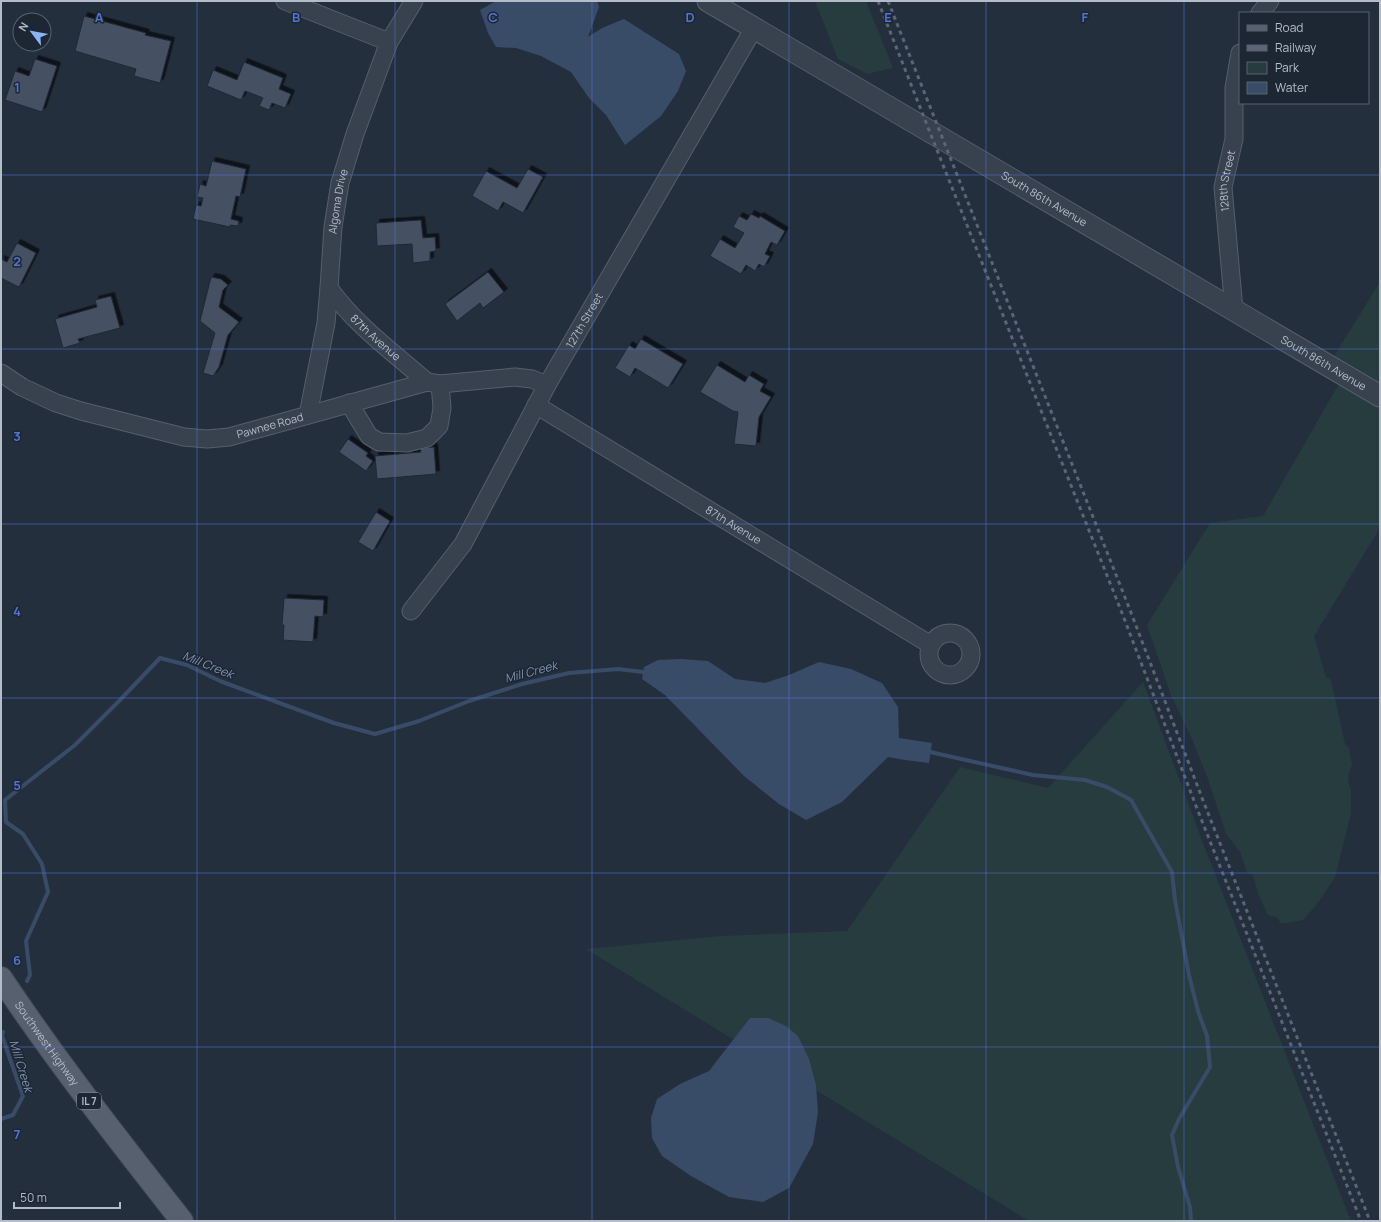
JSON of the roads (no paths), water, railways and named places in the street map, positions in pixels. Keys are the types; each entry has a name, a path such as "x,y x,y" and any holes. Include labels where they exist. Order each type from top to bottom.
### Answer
{"main road":[{"name":"Southwest Highway","path":"1,978 55,1055 118,1140 182,1221"}],"street":[{"path":"285,1 389,42"},
{"name":"Algoma Drive","path":"308,415 326,323 333,226 340,183 355,134 389,42 414,1"},
{"name":"South 86th Avenue","path":"708,1 1380,396"},
{"path":"1261,12 1270,1"},
{"name":"127th Street","path":"411,611 462,544 546,385 754,28"},
{"name":"128th Street","path":"1234,310 1223,187 1234,139 1234,88 1239,59"},
{"name":"87th Avenue","path":"329,288 340,303 359,322 434,383"},
{"name":"Pawnee Road","path":"1,373 22,386 56,403 81,411 184,437 207,439 229,437 349,403 434,383 514,378 532,379 546,385"},
{"path":"349,403 369,436 379,442 407,443 427,438 439,426 442,408 434,383"},
{"name":"87th Avenue","path":"536,405 931,645"}],"water":[{"path":"496,1 597,1 599,7 588,37 602,28 624,19 679,54 686,71 678,91 661,116 625,145 606,115 589,98 571,72 541,56 516,48 496,47 488,33 480,10"},
{"path":"681,659 708,661 735,679 765,683 789,675 819,662 851,669 882,683 898,707 899,738 932,743 929,763 888,757 842,802 806,820 779,804 744,776 665,695 642,679 644,667 658,660"},
{"path":"750,1018 768,1018 786,1026 798,1036 809,1059 816,1085 818,1112 813,1144 789,1188 763,1202 729,1197 691,1176 662,1156 652,1138 651,1118 657,1099 680,1084 709,1071"}],"waterway":[{"name":"Mill Creek","path":"27,981 30,975 26,941 48,892 42,864 23,834 6,822 5,800 75,745 160,658 187,665 220,681 334,723 375,734 419,721 469,701 522,684 569,673 618,669 643,672"},
{"path":"930,752 1033,775 1085,780 1107,787 1131,800 1172,872 1175,900 1189,975 1198,1011 1207,1036 1210,1067 1179,1119 1172,1135 1178,1167 1190,1207 1191,1221"},
{"name":"Mill Creek","path":"1,1119 13,1115 23,1096 2,1036 3,1032"}],"railway":[{"path":"878,1 1122,613 1196,806 1361,1221"},
{"path":"888,1 1130,610 1204,803 1370,1221"}]}
